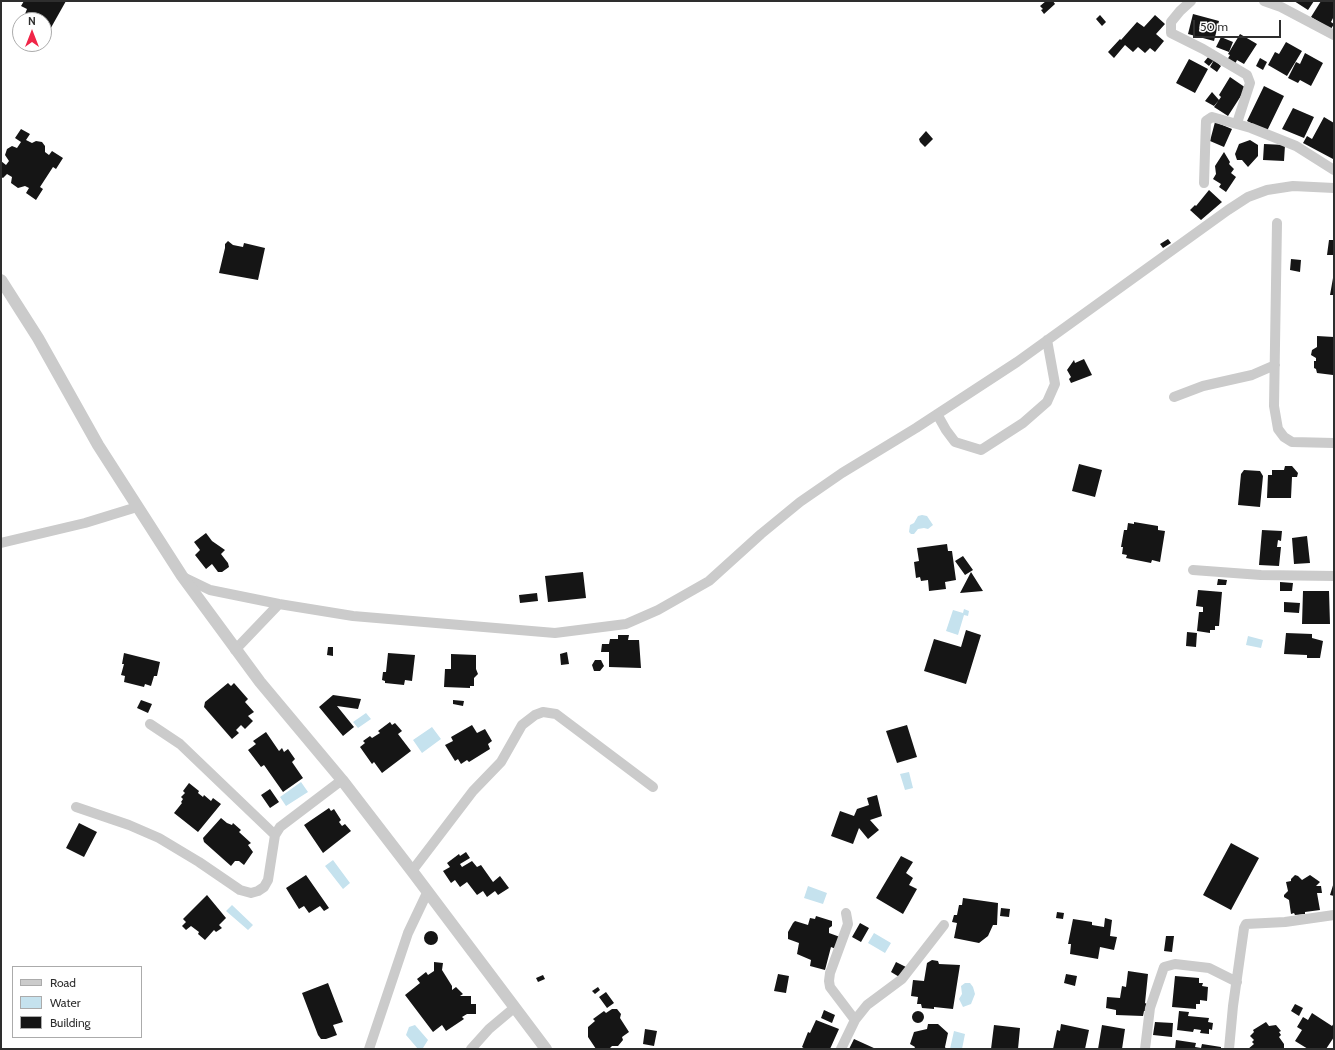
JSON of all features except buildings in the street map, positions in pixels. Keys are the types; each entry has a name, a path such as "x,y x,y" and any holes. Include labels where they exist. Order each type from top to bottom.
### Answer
{"street":[{"path":"1192,1 1180,10 1171,22 1171,34 1203,49 1247,75 1250,83 1237,123"},
{"path":"1264,1 1281,7 1334,36"},
{"path":"1204,182 1206,121 1208,118 1216,117 1237,123 1296,146 1334,170"},
{"path":"182,576 210,590 278,604 353,616 527,632 555,633 626,624 658,610 709,581 760,534 800,502 842,473 937,414 1047,340 1248,197 1267,190 1293,186 1334,188"},
{"path":"1277,223 1274,406 1278,429 1284,437 1292,442 1334,443"},
{"path":"1,280 38,338 98,445 182,576 235,650 342,780 546,1049"},
{"path":"937,414 955,442 981,450 1023,423 1047,402 1055,384 1047,340"},
{"path":"1174,397 1202,386 1252,375 1275,365"},
{"path":"1,542 79,524 137,507"},
{"path":"1193,570 1261,575 1334,576"},
{"path":"235,650 278,604"},
{"path":"412,871 473,791 501,762 522,725 535,715 543,712 556,714 653,787"},
{"path":"150,724 180,744 275,835"},
{"path":"76,807 129,825 159,838 199,862 240,890 251,893 264,887 268,880 275,835 288,819 342,780"},
{"path":"369,1049 408,933 427,893"},
{"path":"846,913 848,924 830,973 829,981 830,987 839,996 854,1020"},
{"path":"1229,1049 1244,928 1246,924 1285,922 1334,915"},
{"path":"841,1049 854,1020 867,1005 902,979 944,925"},
{"path":"1145,1049 1150,1008 1164,967 1175,964 1209,968 1237,982"},
{"path":"471,1049 489,1029 514,1008"}],"water":[{"path":"918,516 927,516 933,525 928,529 918,529 914,534 911,534 909,532 910,525 914,523"},
{"path":"964,609 969,611 968,616 964,615 958,635 946,631 953,610 963,613"},
{"path":"1248,636 1263,640 1261,648 1246,645"},
{"path":"366,713 371,719 358,728 353,722"},
{"path":"432,727 441,739 422,753 413,740"},
{"path":"909,772 913,788 905,790 900,774"},
{"path":"301,782 308,792 286,806 280,797"},
{"path":"333,860 350,883 343,889 325,866"},
{"path":"808,886 827,893 823,904 804,898"},
{"path":"232,905 253,925 248,930 226,911"},
{"path":"874,933 891,943 885,953 868,943"},
{"path":"965,983 970,983 975,994 971,1004 963,1007 959,999 962,994 961,986"},
{"path":"415,1025 428,1040 423,1048 418,1049 406,1035 409,1027"},
{"path":"954,1031 965,1034 962,1049 950,1049"}]}
